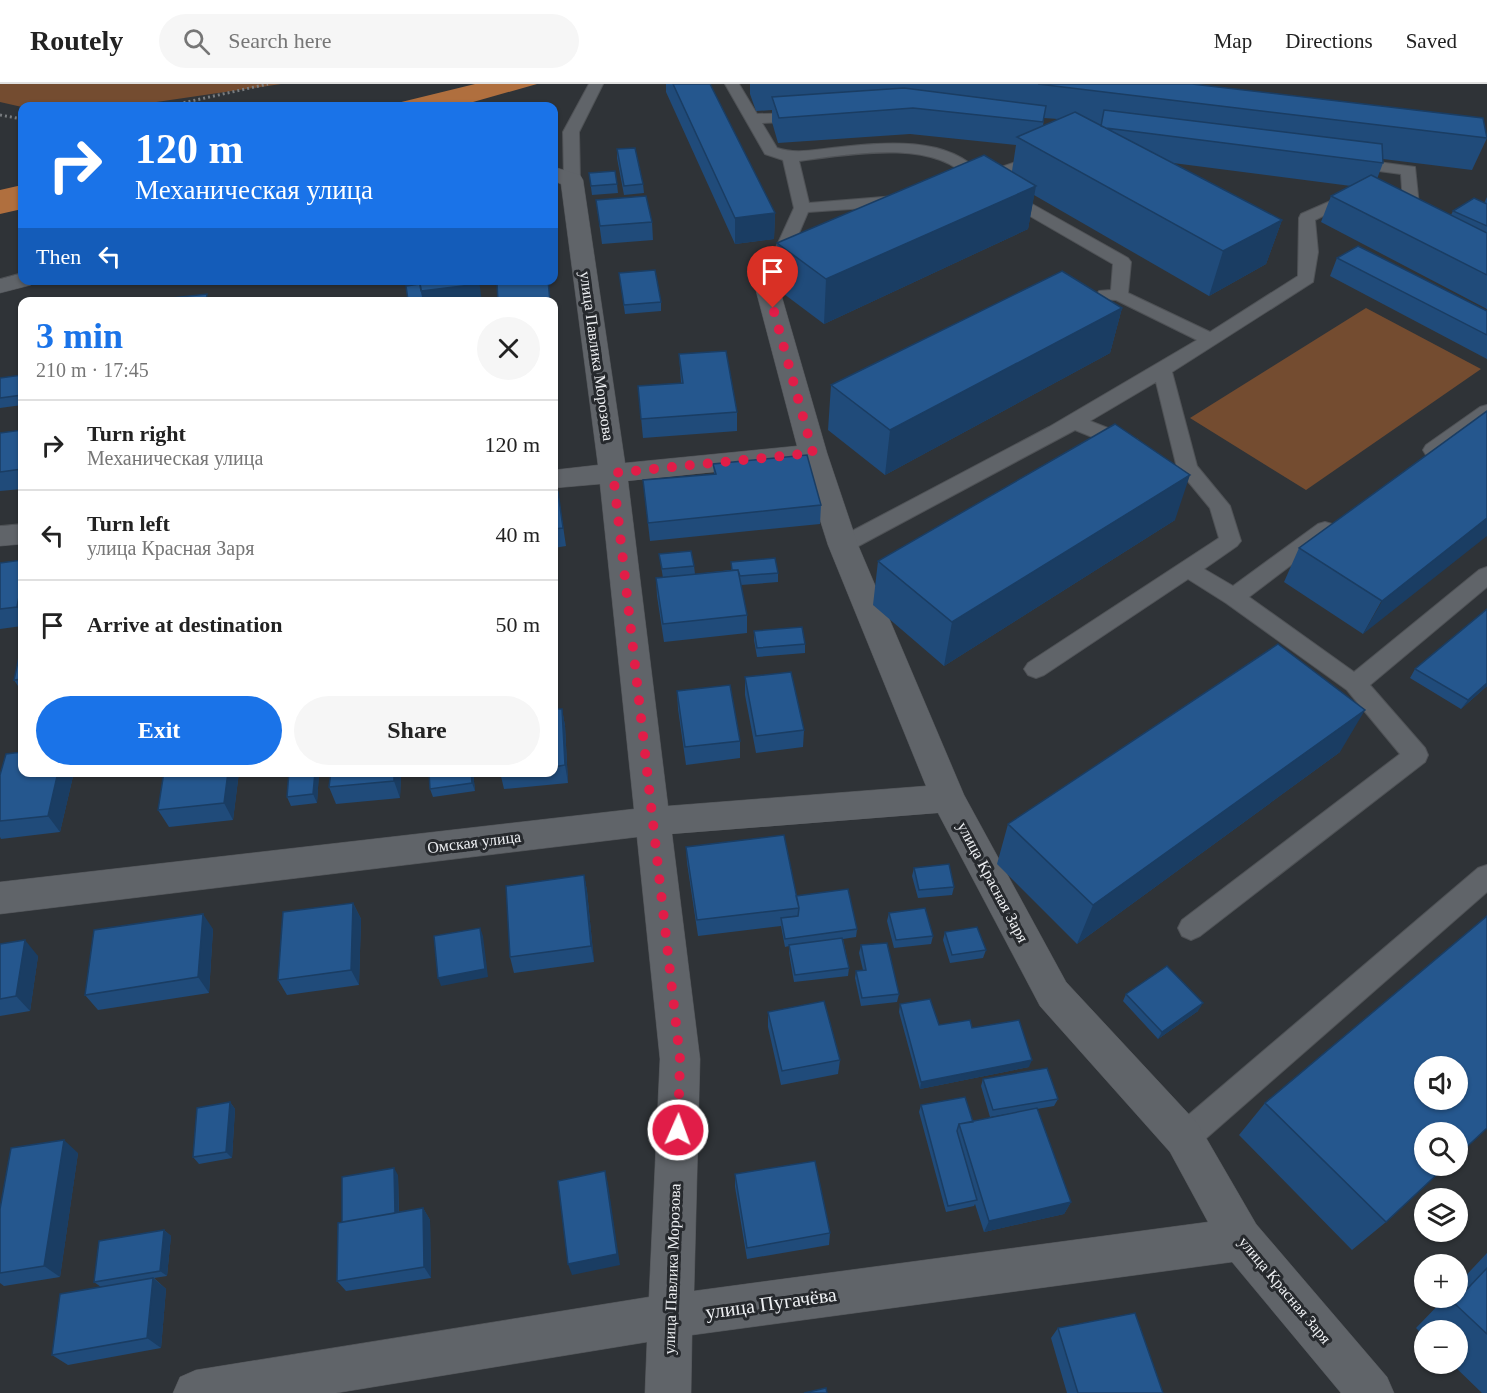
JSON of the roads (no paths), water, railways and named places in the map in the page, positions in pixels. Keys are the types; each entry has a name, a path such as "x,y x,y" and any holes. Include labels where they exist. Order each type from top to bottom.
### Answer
{"street":[{"name":"улица Павлика Морозова","path":"563,177 613,473 680,1059 668,1393"},
{"path":"0,286 18,281"},
{"name":"улица Красная Заря","path":"767,287 813,453 843,545 948,798 1053,994 1185,1138 1241,1239 1371,1393"},
{"path":"558,479 813,453"},
{"path":"0,536 18,534"},
{"name":"Омская улица","path":"0,898 653,821 948,798"},
{"name":"улица Пугачёва","path":"196,1393 670,1316 1241,1239"}],"lane":[{"path":"563,177 571,132 596,84"},
{"path":"732,84 771,151 790,157 867,150 923,150 962,163 978,180 1122,262 1119,295"},
{"path":"753,119 824,114"},
{"path":"948,193 978,180 1060,152"},
{"path":"767,287 802,208 790,157"},
{"path":"1327,160 1409,170 1412,217 1440,231"},
{"path":"843,545 978,474 1072,421 1162,369 1307,278 1309,252 1307,218 1356,196 1411,203"},
{"path":"802,208 927,197"},
{"path":"1084,296 1119,295 1209,339"},
{"path":"1036,669 1230,541 1220,506 1187,468 1162,369"},
{"path":"1412,466 1487,411"},
{"path":"1072,421 1145,451"},
{"path":"1166,460 1187,468"},
{"path":"1234,597 1346,514"},
{"path":"1188,569 1234,597 1355,684 1416,755 1191,928"},
{"path":"1355,684 1487,575"},
{"path":"1185,1138 1487,876"}]}
